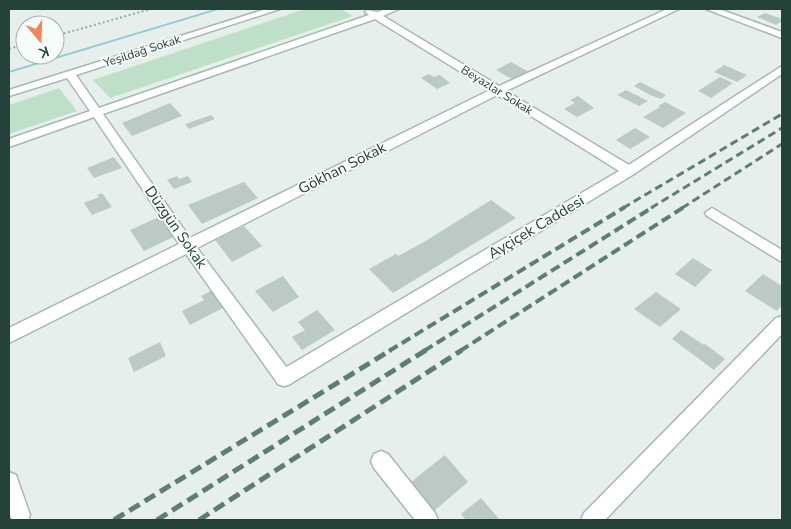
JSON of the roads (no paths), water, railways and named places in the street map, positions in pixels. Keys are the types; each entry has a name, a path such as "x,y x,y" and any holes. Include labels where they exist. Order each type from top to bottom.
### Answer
{"street":[{"name":"Yeşildağ Sokak","path":"9,94 275,9"},
{"name":"Beyazlar Sokak","path":"364,9 629,171"},
{"path":"9,143 96,111 395,9"},
{"name":"Gökhan Sokak","path":"9,336 497,91 674,9"},
{"path":"711,9 782,35"},
{"name":"Ayçiçek Caddesi","path":"284,378 629,171 782,69"},
{"name":"Düzgün Sokak","path":"70,74 188,246 284,378"},
{"path":"712,213 782,257"},
{"path":"590,520 782,323"},
{"path":"381,461 428,520"},
{"path":"9,482 20,515"}],"waterway":[{"path":"9,72 219,9"}],"railway":[{"path":"623,208 782,114"},
{"path":"651,208 782,128"},
{"path":"682,208 782,144"},
{"path":"389,351 625,207"},
{"path":"424,351 653,207"},
{"path":"460,351 684,207"},
{"path":"114,520 391,350"},
{"path":"157,520 426,350"},
{"path":"199,520 462,350"}]}
